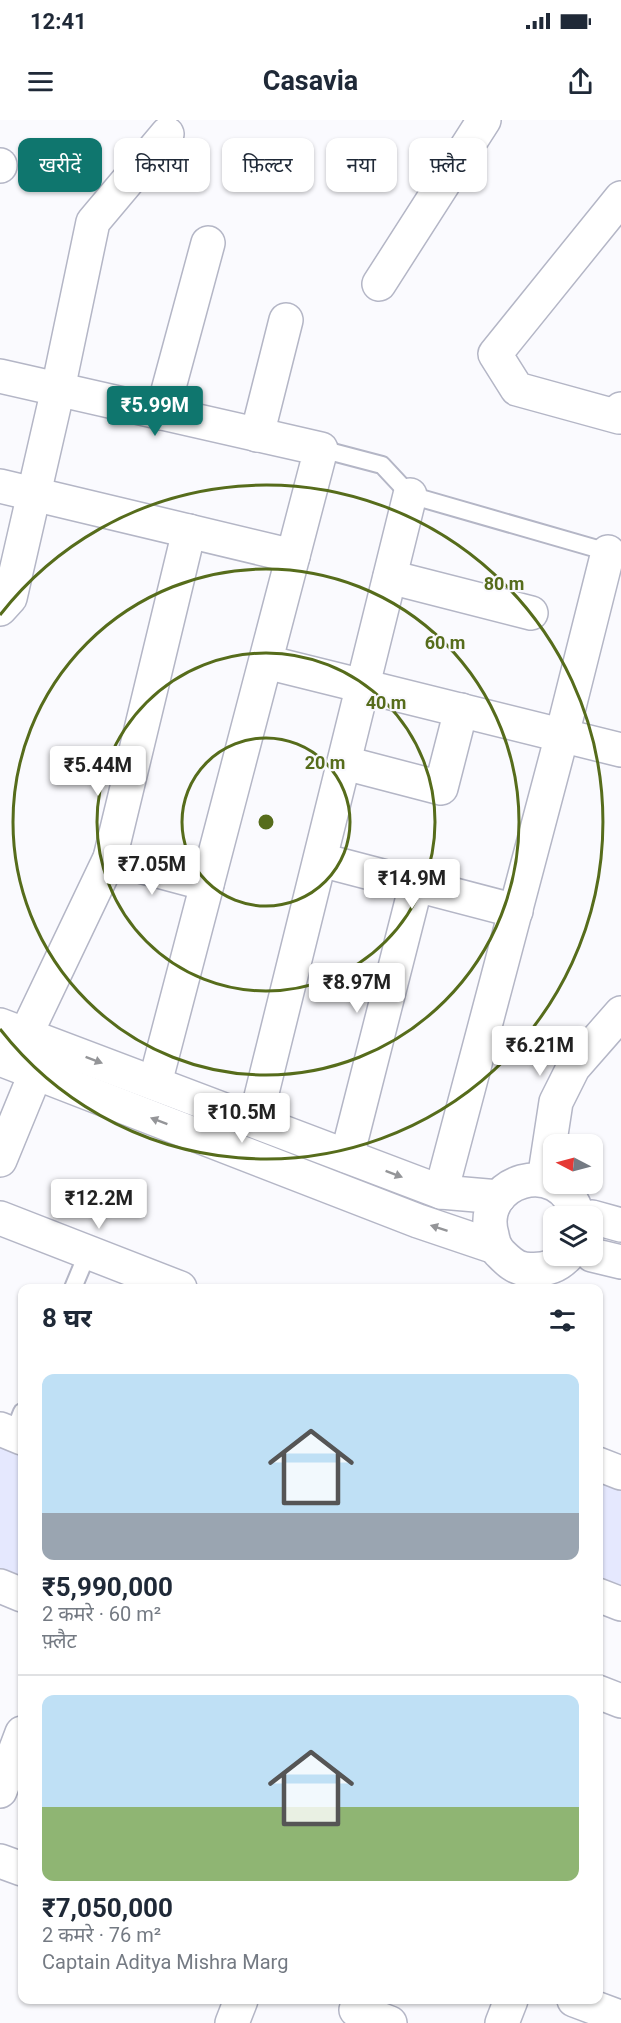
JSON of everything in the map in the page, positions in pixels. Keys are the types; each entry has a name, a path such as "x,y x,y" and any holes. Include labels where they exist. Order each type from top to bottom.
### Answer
{"street":[{"path":"380,284 484,120"},
{"path":"0,609 10,598 58,389 93,222 168,134"},
{"path":"621,198 495,354 517,389 619,417 621,409"},
{"path":"162,413 208,243"},
{"path":"258,435 286,320"},
{"path":"0,376 321,449 154,1083"},
{"path":"0,486 293,555"},
{"path":"255,1121 410,495"},
{"path":"0,1160 20,1049 110,858 189,531"},
{"path":"441,1192 608,552"},
{"path":"390,577 531,613"},
{"path":"266,662 621,750"},
{"path":"345,763 441,788 461,710"},
{"path":"110,858 207,884"},
{"path":"321,860 516,911"},
{"path":"347,1156 416,885"},
{"path":"551,1134 556,1102 573,1068 621,1013"},
{"path":"20,1049 154,1083 441,1192 499,1197"},
{"path":"20,1049 418,1221 495,1247"},
{"path":"543,1180 529,1180 512,1185 499,1197 491,1213 490,1228 495,1247 508,1262 518,1279 553,1266"},
{"path":"567,1194 577,1206"},
{"path":"0,1218 167,1284"},
{"path":"603,1220 621,1225"},
{"path":"603,1258 621,1262"},
{"path":"603,1466 621,1473"},
{"path":"0,1586 18,1593"},
{"path":"603,1597 621,1604"},
{"path":"603,1694 621,1701"},
{"path":"2,1779 18,1742"},
{"path":"0,1861 18,1868"},
{"path":"232,2023 239,2004"},
{"path":"502,2023 509,2004"},
{"path":"586,2004 617,2014"},
{"path":"356,2011 390,2023"}],"lane":[{"path":"321,449 382,465 410,495 608,552"},
{"path":"75,1284 88,1252"}],"shaded area":[{"path":"0,1446 18,1453 18,1580 0,1573"},
{"path":"603,1477 621,1484 621,1594 603,1587"}]}
